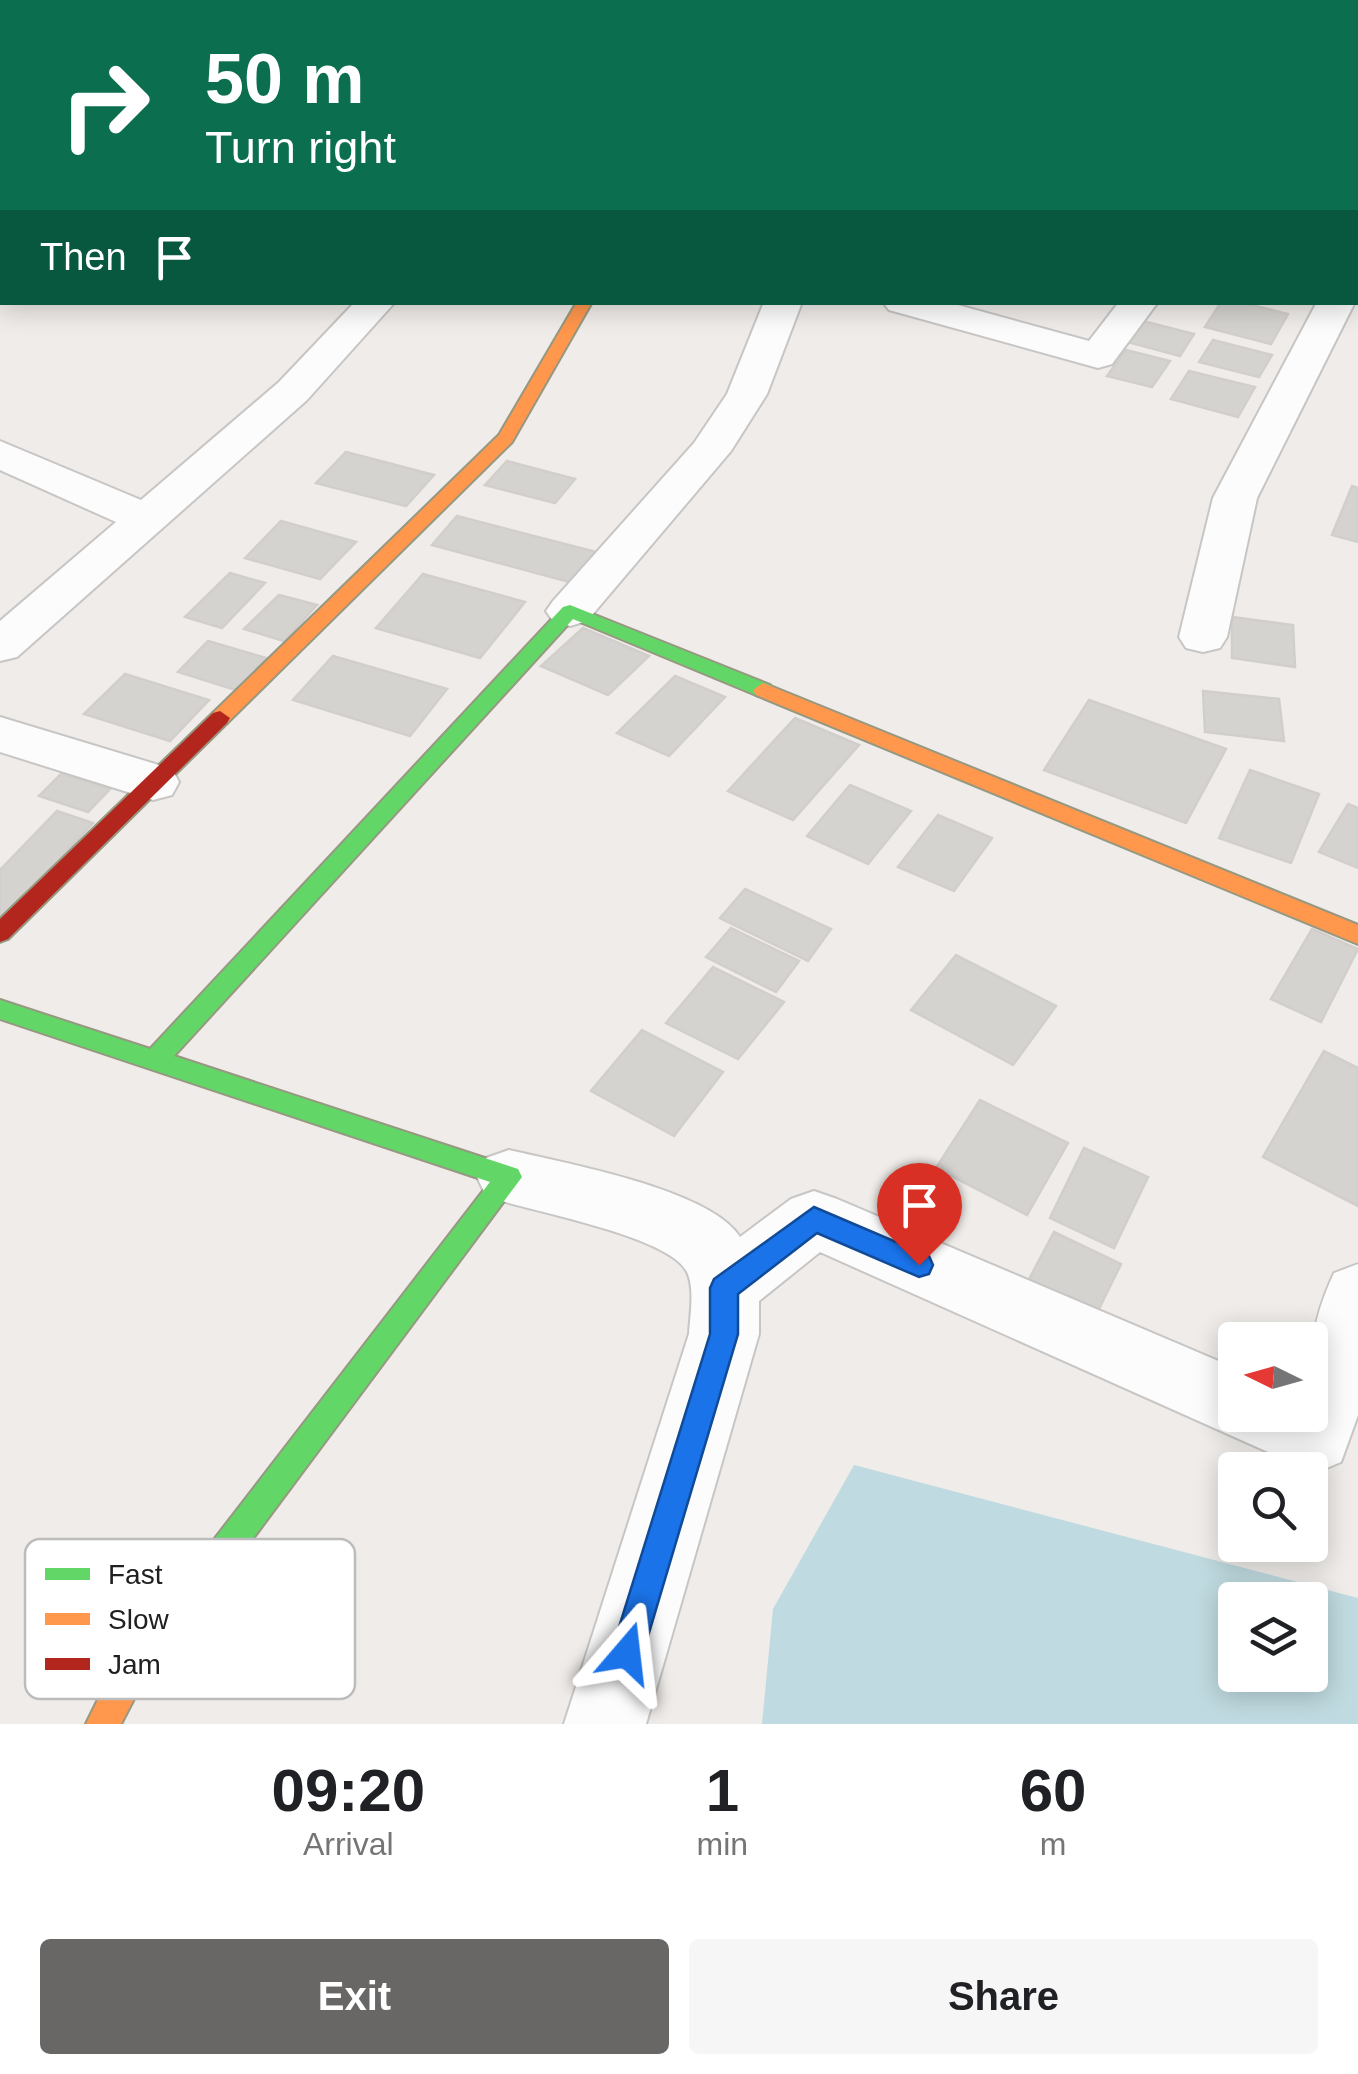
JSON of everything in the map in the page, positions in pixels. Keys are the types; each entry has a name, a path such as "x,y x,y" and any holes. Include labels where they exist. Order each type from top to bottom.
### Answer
{"street":[{"path":"0,646 293,391 373,305"},
{"path":"0,934 506,438 582,305"},
{"path":"155,1060 570,612 710,452 747,394 782,305"},
{"path":"913,305 1098,356 1137,305"},
{"path":"1203,638 1235,498 1334,305"},
{"path":"0,454 146,519"},
{"path":"570,612 1358,935"},
{"path":"0,734 153,782"},
{"path":"0,1009 509,1177 678,1224 712,1252 724,1288 724,1334 606,1724"},
{"path":"233,1539 509,1177"},
{"path":"724,1288 814,1219 1218,1396"},
{"path":"1328,1397 1358,1295"},
{"path":"103,1724 116,1699"}],"water":[{"path":"854,1465 1297,1582 1218,1582 1218,1692 1328,1692 1328,1590 1358,1598 1358,1724 762,1724 773,1609"}],"building":[{"path":"1219,305 1251,305 1288,314 1271,344 1205,327"},
{"path":"1139,320 1194,334 1180,356 1124,341"},
{"path":"1213,340 1272,355 1259,377 1199,362"},
{"path":"1126,350 1170,361 1152,387 1107,376"},
{"path":"1189,371 1255,387 1238,417 1171,399"},
{"path":"346,452 434,475 406,506 316,483"},
{"path":"507,461 575,479 555,503 485,485"},
{"path":"1352,486 1358,488 1358,542 1332,535"},
{"path":"457,516 600,553 577,584 432,545"},
{"path":"281,521 356,542 320,579 245,558"},
{"path":"230,573 265,583 222,628 185,617"},
{"path":"423,574 525,602 480,658 376,628"},
{"path":"279,595 317,605 284,641 244,629"},
{"path":"1232,617 1293,625 1295,667 1232,658"},
{"path":"583,628 649,656 608,695 541,666"},
{"path":"208,641 266,658 236,690 178,672"},
{"path":"333,656 447,689 410,736 293,700"},
{"path":"125,674 209,700 170,741 84,714"},
{"path":"675,676 725,697 669,756 617,733"},
{"path":"1203,691 1279,699 1284,741 1205,732"},
{"path":"1089,700 1226,749 1186,823 1044,770"},
{"path":"795,718 859,745 793,820 728,791"},
{"path":"1250,770 1319,794 1291,863 1219,838"},
{"path":"62,773 110,789 88,812 39,796"},
{"path":"850,785 911,811 868,864 807,836"},
{"path":"1348,804 1358,808 1358,868 1319,852"},
{"path":"57,811 93,823 0,922 0,870"},
{"path":"938,815 992,838 954,891 898,867"},
{"path":"745,889 831,929 808,961 720,918"},
{"path":"731,928 799,961 776,992 706,957"},
{"path":"1312,929 1358,949 1321,1022 1271,999"},
{"path":"956,955 1056,1006 1013,1065 911,1010"},
{"path":"713,967 784,1002 738,1059 666,1023"},
{"path":"642,1030 723,1072 674,1136 591,1091"},
{"path":"1324,1051 1358,1068 1358,1206 1263,1157"},
{"path":"980,1100 1068,1143 1027,1215 936,1168"},
{"path":"1084,1148 1148,1177 1114,1248 1050,1218"},
{"path":"1054,1232 1121,1264 1095,1317 1027,1283"}],"traffic: fast":[{"path":"155,1060 570,611 763,690"},
{"path":"0,1009 509,1177 234,1539"}],"traffic: slow":[{"path":"220,718 506,438 583,305"},
{"path":"763,690 1358,935"},
{"path":"103,1724 116,1699"}],"traffic: jam":[{"path":"0,933 220,718"}],"route":[{"path":"627,1653 724,1334 724,1288 814,1219 919,1265"}]}
